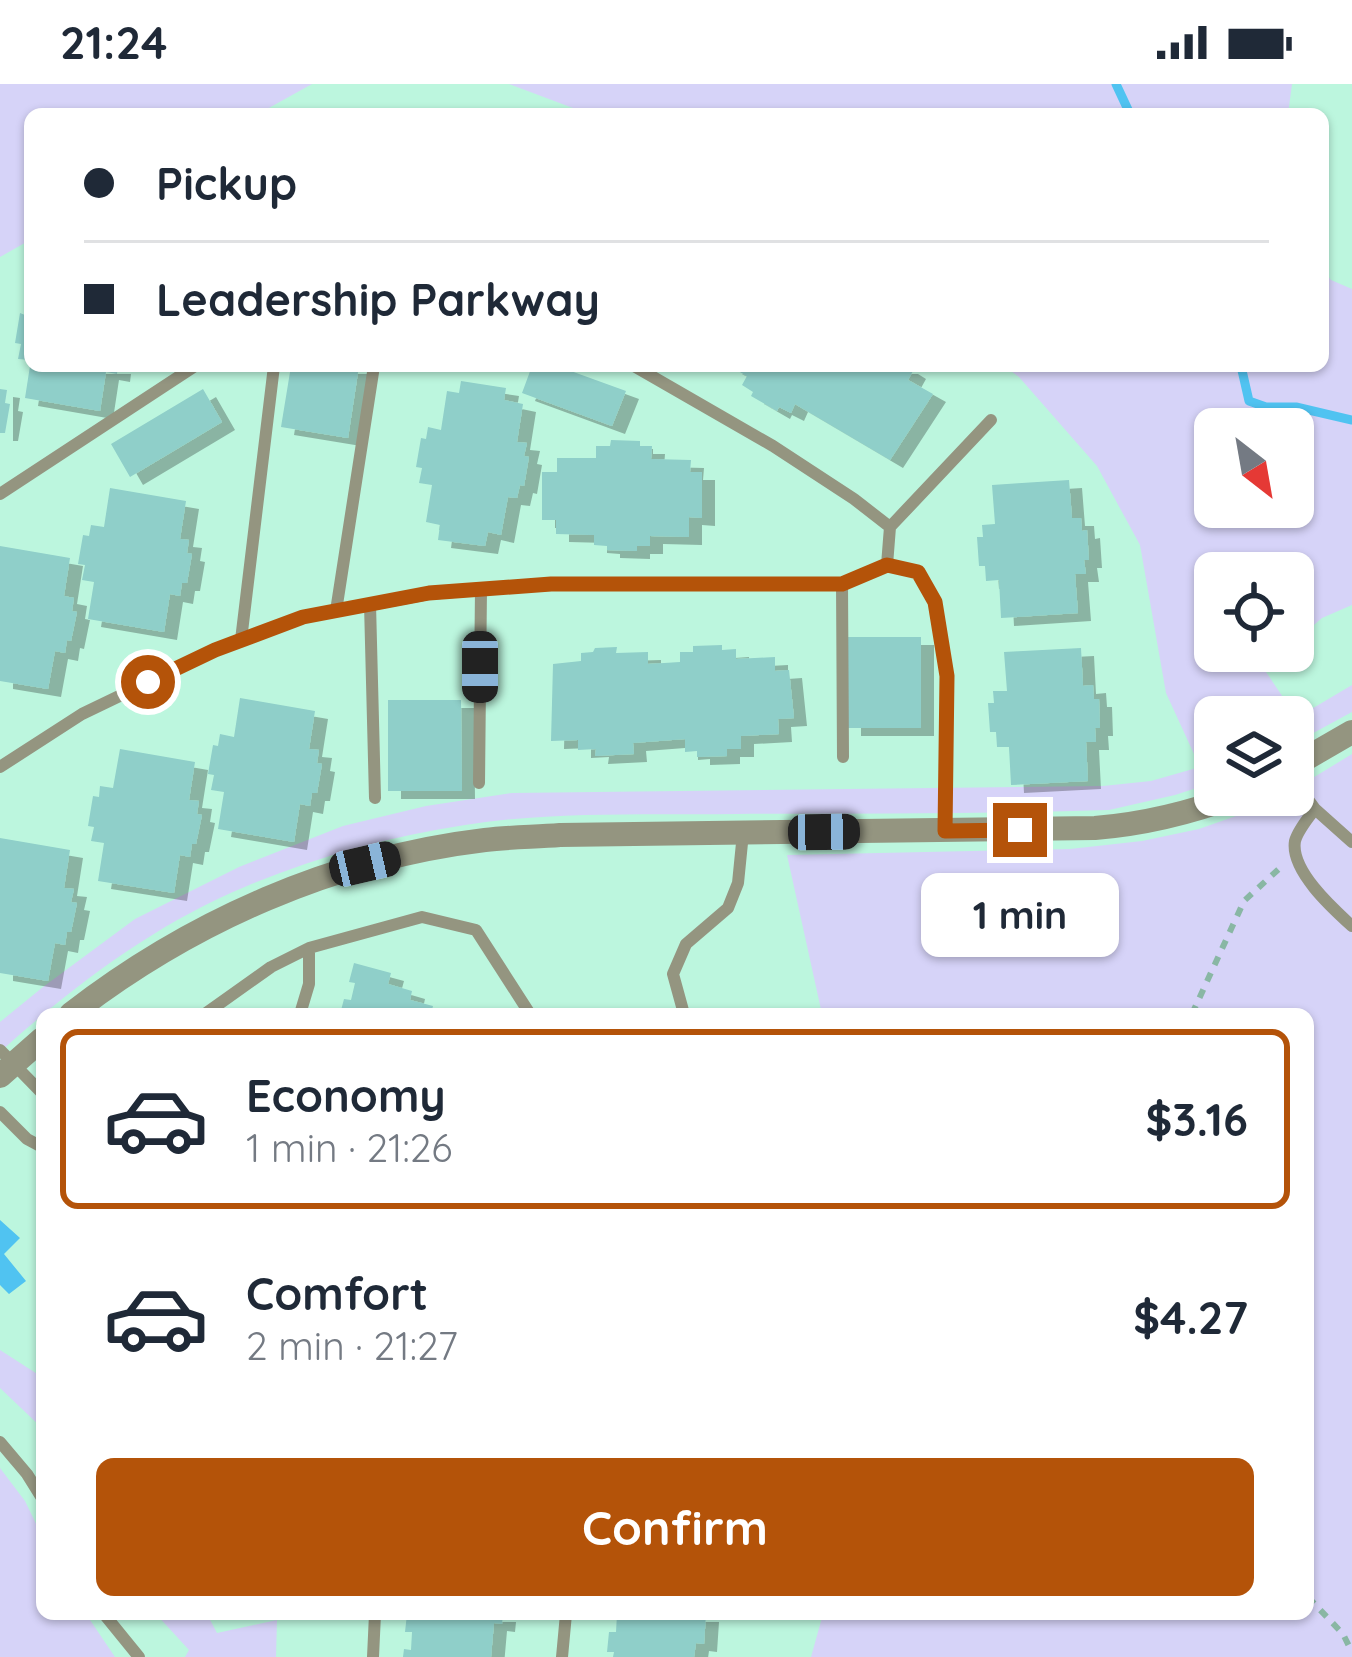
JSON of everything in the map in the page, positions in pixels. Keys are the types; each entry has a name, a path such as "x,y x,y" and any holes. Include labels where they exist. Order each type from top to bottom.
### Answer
{"street":[{"path":"1314,754 1352,732"},
{"path":"79,1008 123,975 232,913 299,885 365,864 487,839 1095,829 1194,811"},
{"path":"4,1063 36,1043"}],"lane":[{"path":"0,494 186,372"},
{"path":"241,640 273,372"},
{"path":"336,611 373,372"},
{"path":"648,372 773,446 890,527"},
{"path":"887,565 890,527 991,420"},
{"path":"0,766 82,714 241,640 303,617 429,593 551,584 842,584 887,565 918,572 935,602 947,676 945,831"},
{"path":"842,584 843,757"},
{"path":"479,783 481,589"},
{"path":"370,604 375,798"},
{"path":"1352,842 1315,808 1295,838 1295,857 1310,882 1352,926"},
{"path":"682,1008 673,974 686,944 728,908 738,883 743,833"},
{"path":"214,1008 271,967 309,948 422,917 476,930 526,1008"},
{"path":"302,1008 309,984 309,948"},
{"path":"4,1063 36,1088"},
{"path":"0,1112 36,1144"},
{"path":"0,1442 36,1488"},
{"path":"108,1620 139,1657"},
{"path":"374,1657 375,1620"},
{"path":"562,1657 565,1620"}],"path":[{"path":"1195,1008 1244,902 1295,857"},
{"path":"1314,1603 1343,1634 1352,1652"}],"shaded area":[{"path":"0,84 312,84 269,108 24,108 24,243 0,257"},
{"path":"509,84 1292,84 1289,108 573,108"},
{"path":"1329,278 1352,289 1352,605 1314,625 1314,552 1194,552 1194,672 1266,672 1282,696 1194,696 1194,754 1166,693 1140,545 1097,466 1012,372 1329,372"},
{"path":"1352,685 1352,712 1314,733 1314,708"},
{"path":"1352,754 1352,1657 811,1657 821,1620 1314,1620 1314,1008 821,1008 787,855 1070,849 1199,829 1236,816 1314,816 1314,777"},
{"path":"1194,769 1194,789 1109,810 566,816 409,835 300,866 213,901 148,938 51,1008 36,1008 36,1021 0,1052 0,1022 135,919 239,867 343,826 426,806 512,793 1103,786 1151,781"},
{"path":"0,1350 36,1373 36,1422 0,1388"},
{"path":"0,1468 36,1524 36,1620 90,1620 115,1657 0,1657"},
{"path":"162,1620 210,1620 217,1633 277,1620 276,1657 185,1657 189,1650"}],"water":[{"path":"0,1220 20,1238 4,1254 26,1281 9,1294 0,1285"}],"building":[{"path":"20,313 24,315 24,360 18,359 21,344 15,343"},
{"path":"29,372 106,372 100,411 25,398"},
{"path":"290,372 358,372 348,438 281,427"},
{"path":"530,372 574,372 626,391 612,426 522,393"},
{"path":"740,372 912,372 908,380 933,394 890,460 795,404 791,413 779,407 777,411 751,396 753,392 742,385 747,376"},
{"path":"461,381 506,388 504,400 523,404 517,442 527,443 524,486 520,485 517,498 508,497 501,535 488,532 485,546 438,540 440,525 426,522 432,485 419,483 422,468 416,467 421,438 426,439 428,427 441,430 447,391 459,393"},
{"path":"0,389 7,390 5,403 10,404 5,433 0,433"},
{"path":"203,389 222,422 130,477 111,444"},
{"path":"611,440 640,441 640,446 652,446 651,459 691,460 690,472 702,472 702,518 689,517 689,537 650,536 650,546 637,546 637,551 607,550 607,546 594,545 594,535 556,534 556,520 542,520 542,472 557,472 557,458 596,458 596,446 610,446"},
{"path":"1069,480 1072,518 1081,518 1082,531 1087,530 1086,574 1075,574 1078,613 1001,618 999,580 986,581 985,566 979,566 977,537 983,537 982,525 995,524 992,485"},
{"path":"110,488 186,501 180,539 189,540 187,553 192,554 180,596 170,594 164,632 88,619 94,582 82,580 85,565 78,564 83,535 89,536 91,525 104,527"},
{"path":"0,546 70,558 64,596 74,598 72,611 77,612 65,653 55,651 48,689 0,681"},
{"path":"848,637 921,637 921,728 848,728"},
{"path":"722,645 722,650 736,649 736,659 775,657 775,671 789,670 794,718 778,719 779,734 741,736 741,749 727,749 727,756 697,757 697,751 685,752 685,739 633,743 634,754 595,756 596,749 578,750 578,740 551,741 553,664 581,661 581,653 595,648 617,647 616,653 648,652 648,664 680,662 680,652 693,652 693,646"},
{"path":"1081,648 1083,686 1093,685 1094,699 1099,699 1096,742 1086,742 1088,781 1011,785 1009,747 997,747 996,732 990,732 988,703 994,703 993,691 1007,691 1004,652"},
{"path":"240,698 315,711 309,749 319,750 317,763 322,764 310,806 300,804 294,842 218,829 224,792 211,790 214,775 208,774 220,734 234,737"},
{"path":"388,700 461,700 462,791 388,791"},
{"path":"120,749 195,762 189,800 199,801 197,814 202,815 190,857 180,855 174,893 98,881 104,843 91,841 94,827 88,826 93,796 99,797 100,786 113,788"},
{"path":"0,838 70,850 64,888 74,889 71,902 77,903 65,945 55,943 48,981 0,973"},
{"path":"354,963 391,973 388,984 412,991 410,1000 432,1008 342,1008 344,999 351,1000 355,983 349,982"},
{"path":"406,1620 502,1620 502,1624 494,1623 491,1657 403,1657 404,1649 411,1650 412,1632 405,1632"},
{"path":"617,1620 706,1620 704,1644 696,1643 694,1657 613,1657 614,1652 607,1652 609,1632 616,1632"}],"waterway":[{"path":"1116,84 1127,108"},
{"path":"1242,372 1249,401 1352,420"}],"route":[{"path":"148,682 303,617 429,593 551,584 842,584 887,565 918,572 935,602 947,676 945,831 1020,830"}]}
